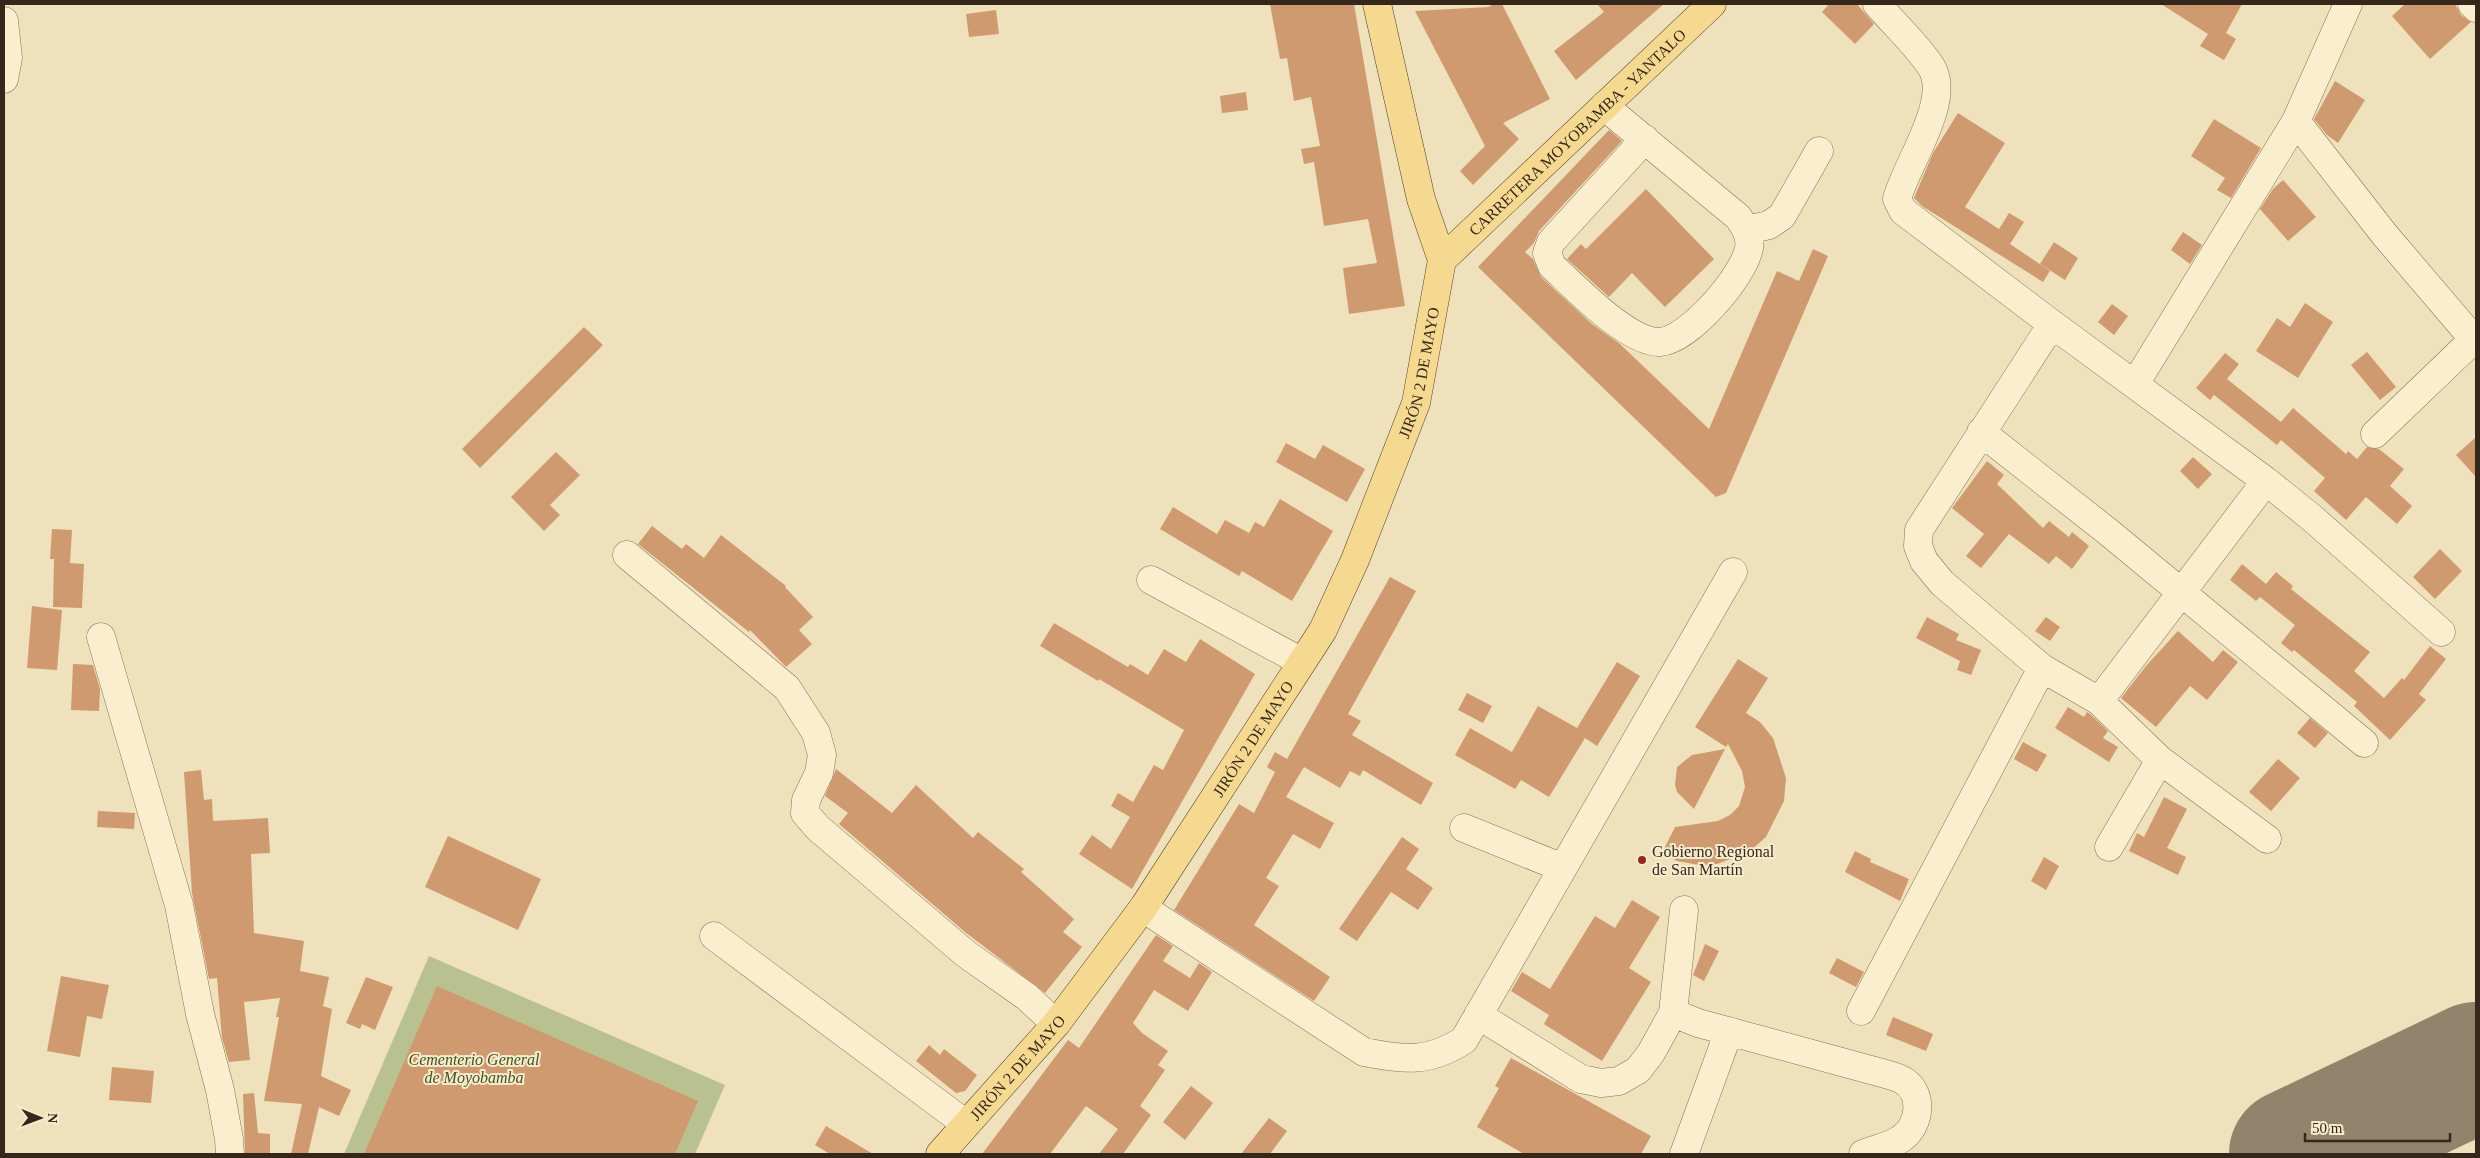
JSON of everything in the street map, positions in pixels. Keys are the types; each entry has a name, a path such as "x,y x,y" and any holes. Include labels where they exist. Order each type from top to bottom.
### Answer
{"main road":[{"path":"1377,4 1421,199 1442,260"},
{"name":"CARRETERA MOYOBAMBA - YANTALO","path":"1442,260 1712,4"},
{"name":"JIRÓN 2 DE MAYO","path":"940,1154 1056,1024 1143,908 1323,630 1355,560 1416,403 1442,260"}],"street":[{"path":"1877,4 1932,66 1936,82 1934,110 1897,199 1903,211 2052,324 2266,481 2312,518 2441,632"},
{"path":"2135,384 2296,121 2348,4"},
{"path":"2472,4 2476,8"},
{"path":"4,21 8,58 4,80"},
{"path":"1604,106 1645,139 1738,217 1747,230 1749,246 1746,260 1722,295 1682,333 1676,337 1659,342 1639,337 1615,322 1552,266 1547,253 1551,242 1645,139"},
{"path":"2296,121 2384,234 2475,340 2375,434"},
{"path":"1747,230 1768,225 1782,216 1819,151"},
{"path":"2052,324 1919,530 1918,546 1924,561 1942,583 2042,668 2099,701 2160,760 2266,839"},
{"path":"1981,432 2107,531 2364,743"},
{"path":"2099,701 2266,481"},
{"path":"627,555 787,688 816,733 822,754 819,773 806,800 806,813 818,828 966,954 1027,996 1056,1024"},
{"path":"1143,908 1364,1052 1396,1058 1428,1057 1446,1051 1464,1040 1733,572"},
{"path":"1151,580 1302,662"},
{"path":"101,637 179,905 200,1014 222,1100 230,1154"},
{"path":"1861,1011 2042,668"},
{"path":"2109,847 2160,760"},
{"path":"1464,828 1563,868"},
{"path":"1478,1015 1581,1079 1601,1083 1619,1082 1638,1070 1651,1053 1673,1013 1684,910"},
{"path":"714,936 966,1124"},
{"path":"1673,1013 1698,1023 1904,1081 1917,1098 1918,1109 1910,1131 1901,1139 1863,1154"},
{"path":"1684,1154 1729,1031"}],"green space":[{"name":"Cementerio General de Moyobamba","path":"429,956 725,1085 695,1154 344,1154"}],"building":[{"path":"1270,4 1354,4 1405,306 1349,314 1343,268 1377,263 1368,219 1324,226 1314,162 1304,164 1301,149 1320,146 1311,97 1294,101 1287,58 1280,59"},
{"path":"1494,4 1502,4 1550,99 1503,123 1519,139 1473,185 1460,171 1485,146 1415,11 1488,7"},
{"path":"1597,4 1664,4 1576,80 1554,51 1604,12"},
{"path":"1829,4 1857,4 1874,24 1855,44 1822,12"},
{"path":"2161,4 2242,4 2226,33 2236,39 2224,60 2200,46 2208,34"},
{"path":"2405,4 2455,4 2461,15 2471,22 2430,59 2392,16"},
{"path":"996,10 999,34 969,37 966,14"},
{"path":"2335,81 2365,100 2338,143 2327,135 2314,119"},
{"path":"1246,92 1248,110 1222,113 1220,96"},
{"path":"1958,113 2005,143 1965,207 1999,229 2009,213 2024,222 2010,244 2050,271 2043,282 1922,206 1914,198 1933,153"},
{"path":"2214,119 2261,148 2231,198 2217,190 2225,178 2191,156"},
{"path":"1609,130 1622,141 1539,231 1534,243 1525,252 1533,259 1541,277 1592,324 1620,344 1709,429 1777,271 1799,281 1813,249 1828,256 1726,493 1716,497 1478,267"},
{"path":"2283,180 2316,217 2288,241 2260,209 2273,189"},
{"path":"1646,189 1714,259 1665,307 1632,273 1609,297 1567,259 1581,244 1586,249"},
{"path":"2183,232 2202,245 2190,264 2171,250"},
{"path":"2054,242 2078,258 2065,280 2040,264"},
{"path":"2305,303 2333,322 2298,378 2256,351 2277,318 2290,327"},
{"path":"2112,304 2128,316 2114,335 2098,322"},
{"path":"584,327 603,345 480,468 462,449"},
{"path":"2367,352 2396,387 2380,400 2351,365"},
{"path":"2225,353 2239,364 2227,379 2281,422 2293,408 2346,454 2348,451 2357,459 2367,447 2379,449 2404,469 2390,486 2412,506 2397,524 2366,497 2346,520 2314,491 2325,478 2281,440 2277,445 2214,395 2210,400 2196,388"},
{"path":"2476,437 2476,477 2456,455"},
{"path":"1286,443 1315,459 1323,445 1365,469 1347,502 1276,462"},
{"path":"556,452 580,475 550,505 560,515 544,531 511,497"},
{"path":"2193,457 2212,474 2198,489 2180,471"},
{"path":"1987,461 2004,475 1997,484 2043,528 2049,521 2069,537 2072,532 2089,546 2072,569 2056,556 2049,564 2009,534 1981,568 1966,556 1984,534 1952,508"},
{"path":"1280,499 1333,531 1292,601 1242,571 1239,576 1160,529 1173,507 1217,534 1225,520 1249,533 1255,522 1264,527"},
{"path":"652,526 682,549 686,544 704,558 721,535 786,586 813,617 799,630 812,644 786,667 750,630 749,632 638,544"},
{"path":"52,529 72,530 70,563 84,564 82,608 53,607 54,559 50,559"},
{"path":"2440,549 2462,571 2435,599 2413,577"},
{"path":"2242,564 2266,584 2276,572 2293,586 2291,589 2370,652 2354,671 2384,698 2402,678 2404,680 2430,646 2446,659 2419,694 2426,700 2390,740 2354,706 2357,702 2294,650 2292,652 2281,643 2295,625 2260,597 2256,601 2230,580"},
{"path":"1390,577 1416,591 1348,714 1361,721 1352,735 1433,783 1421,805 1363,770 1360,776 1350,771 1340,788 1304,767 1286,797 1334,823 1320,849 1293,834 1266,878 1279,886 1254,925 1330,977 1314,1001 1174,910 1239,804 1254,813 1275,772 1267,767 1275,752 1287,759"},
{"path":"32,606 62,610 57,670 27,668"},
{"path":"1927,617 1959,634 1956,640 1981,650 1971,675 1957,670 1960,661 1916,638"},
{"path":"2046,617 2060,627 2050,641 2035,631"},
{"path":"1054,623 1128,667 1130,664 1148,675 1164,649 1186,662 1200,639 1255,674 1132,889 1079,854 1092,835 1111,849 1130,817 1111,806 1118,793 1133,802 1154,765 1163,770 1184,730 1040,646"},
{"path":"2178,631 2213,662 2223,650 2238,662 2207,700 2190,686 2156,727 2121,698 2146,666"},
{"path":"1738,659 1768,678 1746,713 1760,722 1773,738 1786,778 1784,801 1766,837 1749,852 1717,864 1699,865 1677,861 1662,853 1675,827 1718,821 1730,815 1739,806 1745,787 1742,771 1728,744 1726,747 1695,727"},
{"path":"1617,662 1640,676 1597,746 1585,738 1549,797 1521,780 1515,789 1455,755 1470,728 1512,752 1538,706 1577,728"},
{"path":"73,664 93,665 100,689 99,711 71,710"},
{"path":"1467,693 1492,706 1483,723 1458,710"},
{"path":"2068,707 2084,717 2087,712 2108,731 2103,738 2118,747 2109,762 2055,728"},
{"path":"2310,718 2328,733 2315,748 2297,733"},
{"path":"2023,742 2047,755 2037,772 2014,759"},
{"path":"1725,749 1694,809 1677,792 1675,785 1677,767 1692,755"},
{"path":"2278,759 2300,778 2271,811 2249,792"},
{"path":"836,769 892,813 916,785 973,838 978,832 1024,869 1021,872 1074,919 1063,932 1082,947 1045,993 965,932 839,824 848,813 825,796"},
{"path":"201,770 204,800 212,799 213,821 268,818 270,853 251,854 254,933 304,941 300,971 329,977 323,1006 332,1009 321,1076 351,1090 339,1116 319,1107 308,1154 291,1154 302,1104 264,1101 279,1017 276,1017 280,998 244,1002 250,1060 229,1062 222,1038 217,978 209,979 192,893 184,772"},
{"path":"2164,797 2187,809 2167,848 2186,857 2178,875 2129,851 2137,833 2144,837"},
{"path":"98,811 135,813 134,829 97,827"},
{"path":"448,836 541,879 518,930 425,887"},
{"path":"1402,837 1419,849 1406,869 1433,888 1418,910 1391,892 1357,941 1339,929"},
{"path":"1855,851 1871,859 1870,862 1909,879 1900,901 1845,872"},
{"path":"2044,857 2059,866 2046,890 2031,881"},
{"path":"1632,900 1660,917 1629,968 1651,982 1602,1061 1544,1024 1549,1015 1511,991 1522,972 1550,989 1595,916 1615,928"},
{"path":"1156,935 1173,946 1163,961 1190,978 1199,963 1212,972 1188,1011 1154,990 1133,1023 1142,1033 1168,1051 1158,1065 1165,1070 1140,1106 1151,1115 1123,1154 1099,1154 1118,1129 1086,1106 1050,1154 982,1154 1068,1040 1079,1048"},
{"path":"1705,944 1719,951 1704,981 1693,975"},
{"path":"1837,958 1864,972 1856,987 1829,973"},
{"path":"61,976 109,985 102,1019 87,1016 80,1057 47,1051"},
{"path":"366,977 393,987 375,1030 362,1024 360,1029 346,1023"},
{"name":"Cementerio General de Moyobamba","path":"437,986 698,1101 675,1154 364,1154"},
{"path":"1893,1017 1933,1034 1926,1051 1886,1035"},
{"path":"929,1045 940,1055 944,1049 977,1075 965,1091 956,1093 916,1061"},
{"path":"1511,1058 1651,1136 1641,1154 1524,1154 1477,1127 1499,1088 1495,1086"},
{"path":"112,1067 154,1071 151,1103 109,1100"},
{"path":"1191,1086 1213,1103 1185,1140 1163,1122"},
{"path":"254,1093 258,1133 270,1134 270,1154 245,1154 243,1094"},
{"path":"1269,1118 1287,1131 1270,1154 1241,1154"},
{"path":"826,1126 873,1154 830,1154 815,1145"}],"runway":[{"path":"2294,1154 2476,1067"}],"place":[{"name":"Gobierno Regional de San Martín","path":"1642,860"}]}
